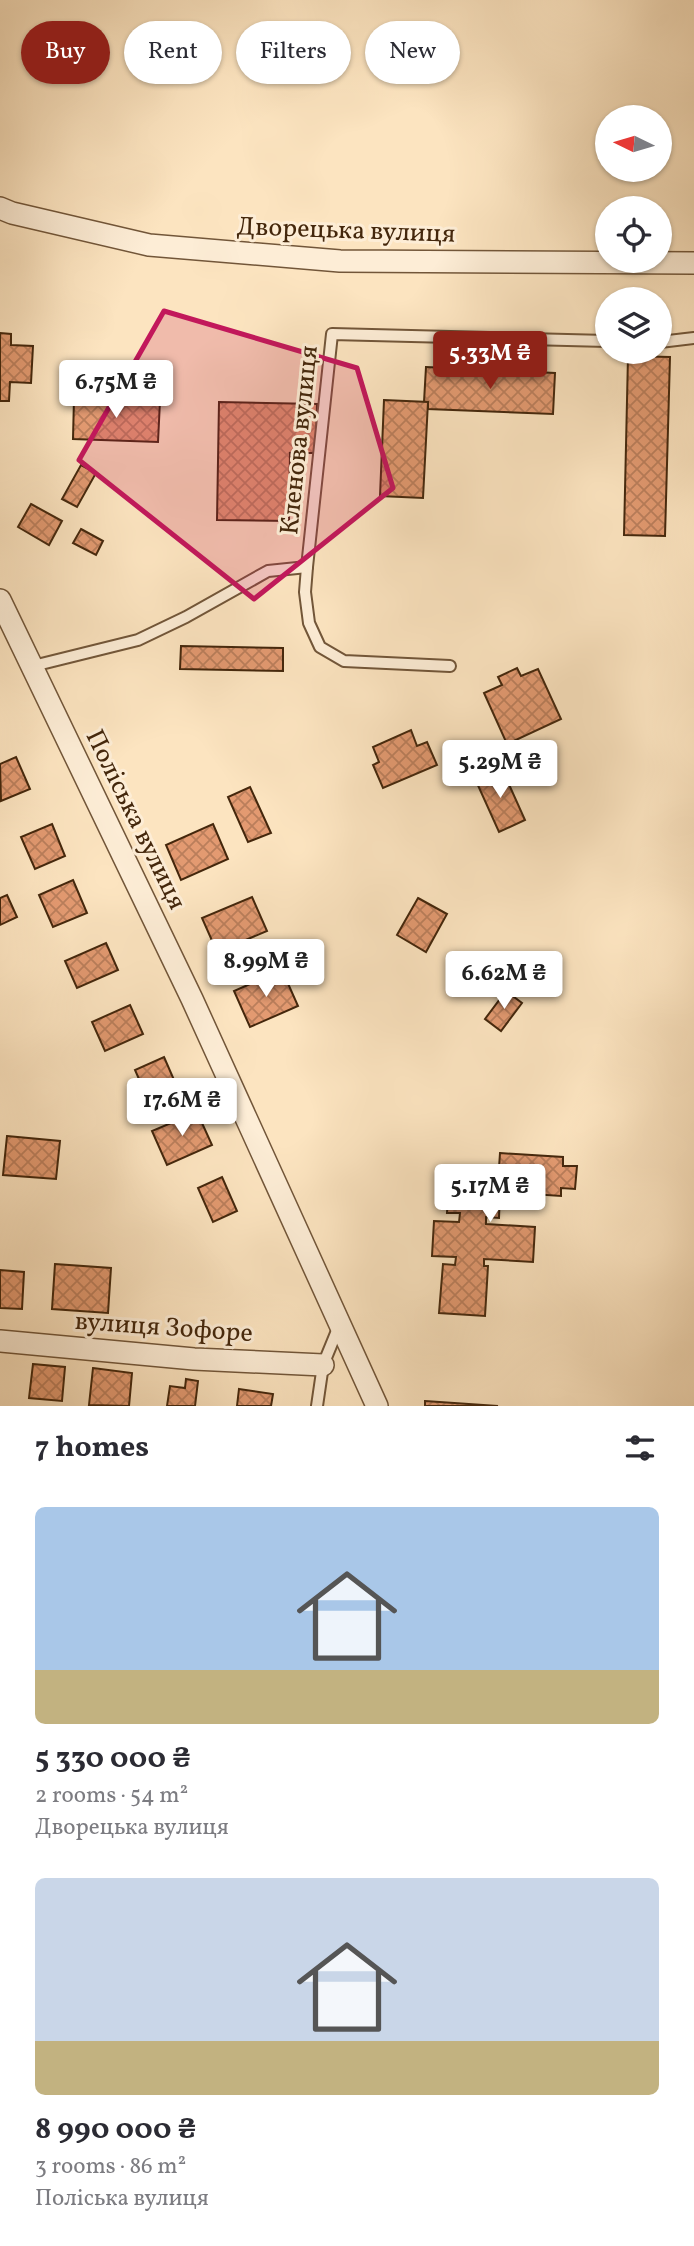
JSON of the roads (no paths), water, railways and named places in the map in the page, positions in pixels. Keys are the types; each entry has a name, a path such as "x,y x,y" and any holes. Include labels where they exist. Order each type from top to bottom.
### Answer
{"street":[{"name":"Дворецька вулиця","path":"0,208 149,245 340,261 694,263"},
{"name":"Поліська вулиця","path":"0,600 7,634 33,666 192,999 377,1406"},
{"name":"вулиця Зофоре","path":"0,1341 194,1359 323,1365"}],"lane":[{"name":"Кленова вулиця","path":"450,666 344,661 320,647 309,623 307,567 332,334 595,341"},
{"path":"672,341 694,338"},
{"path":"33,666 138,640 186,617 268,570 307,567"},
{"path":"317,1406 323,1365 339,1326"}]}
